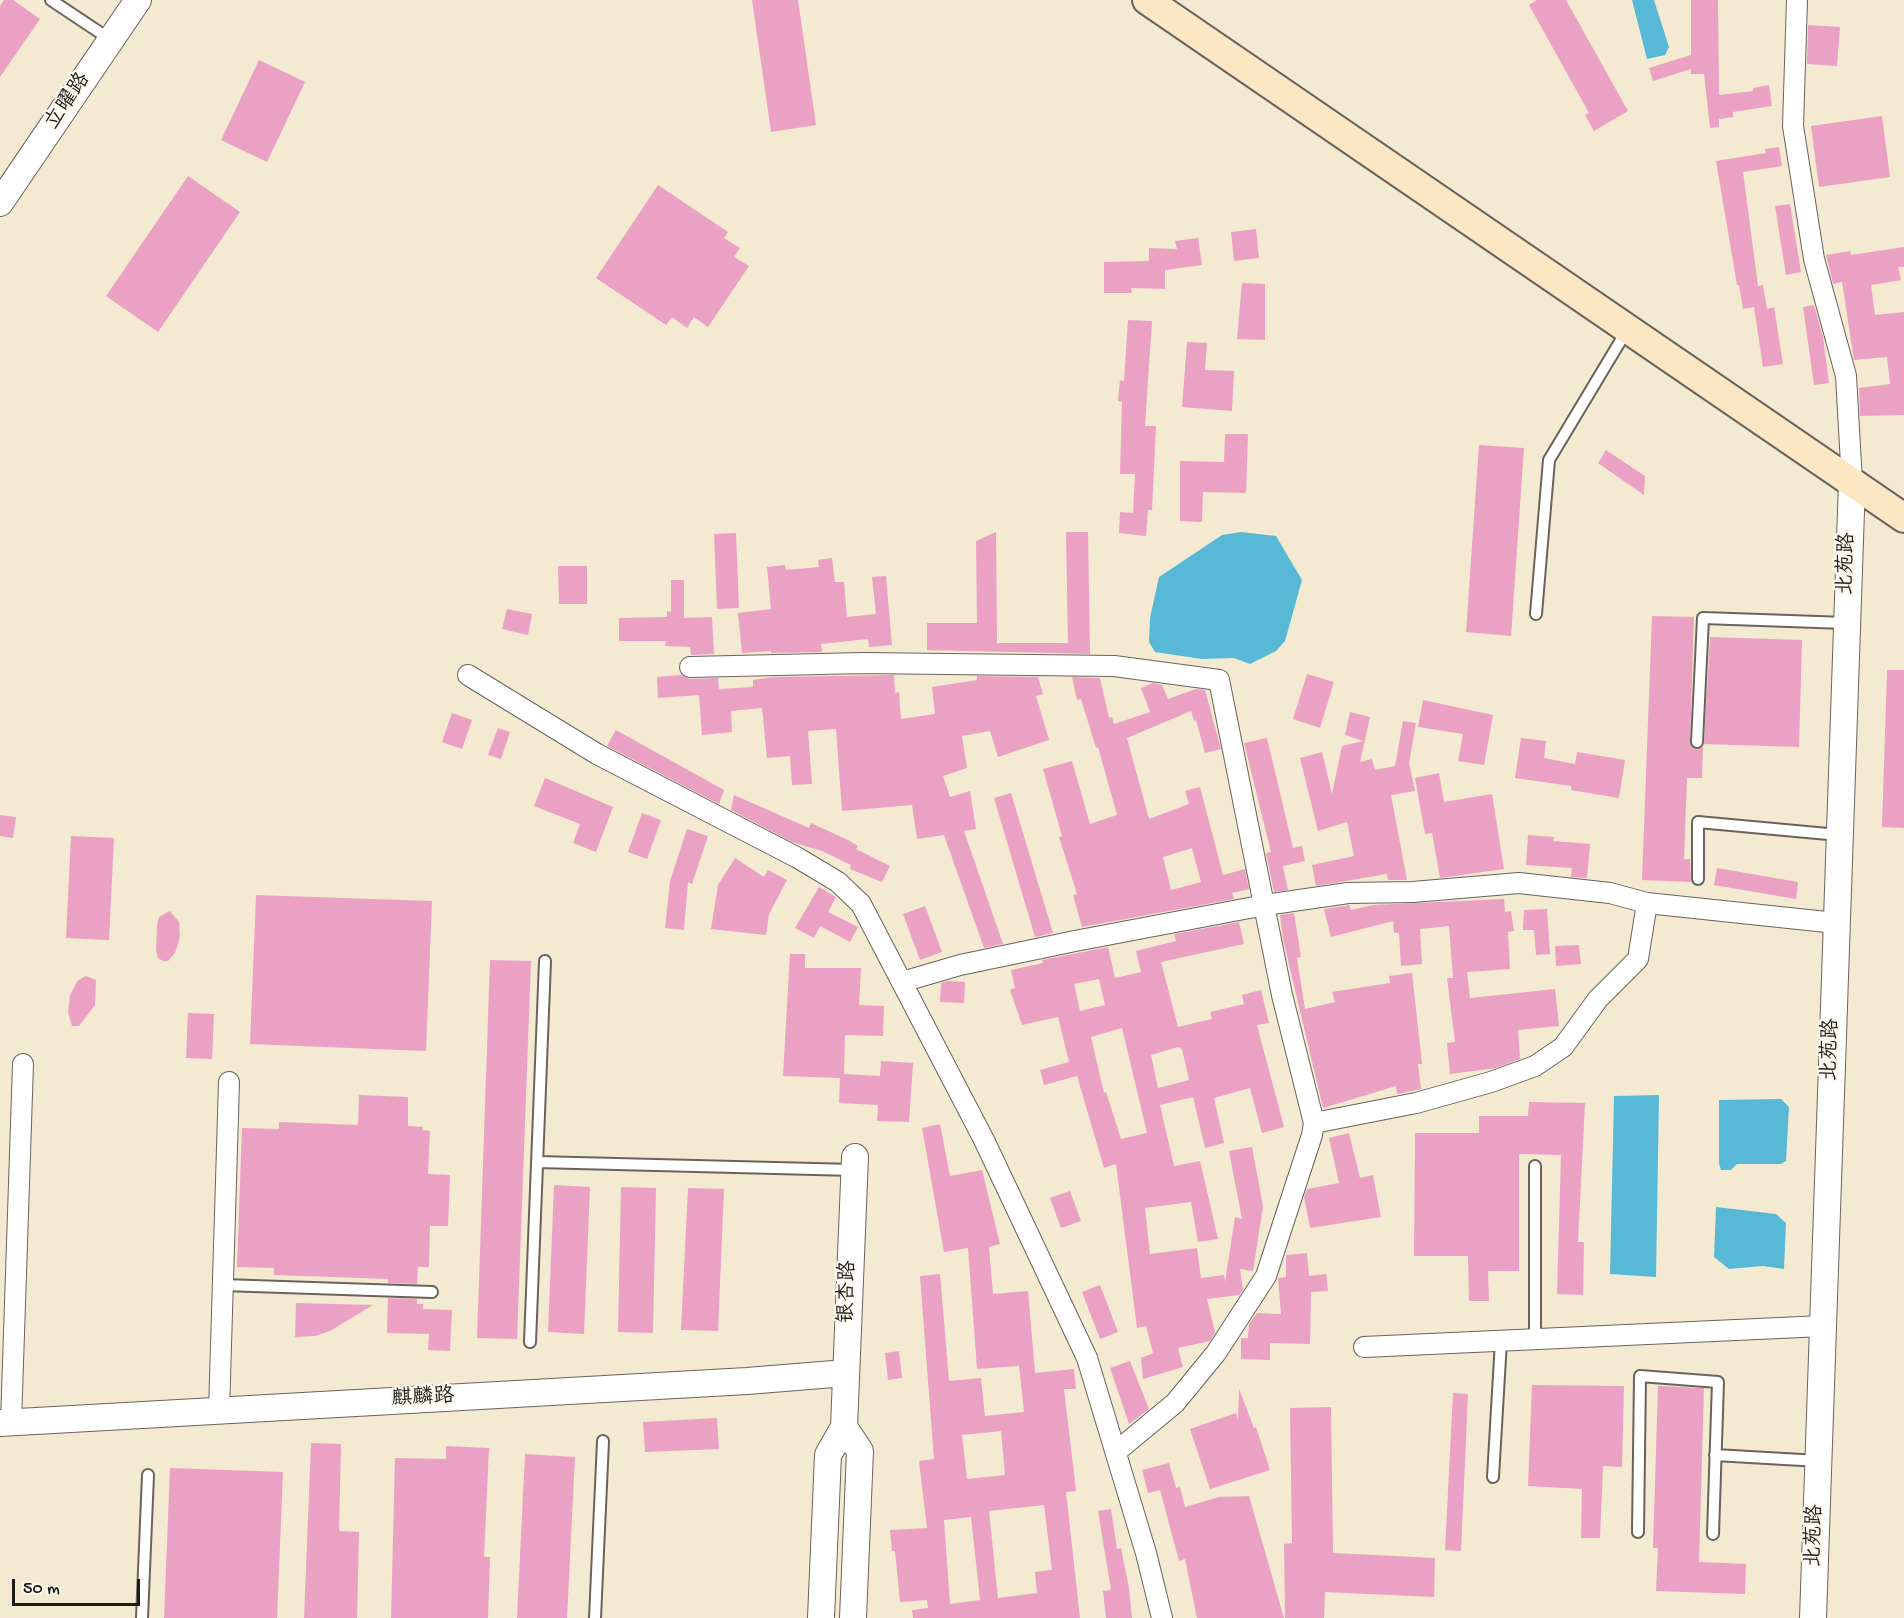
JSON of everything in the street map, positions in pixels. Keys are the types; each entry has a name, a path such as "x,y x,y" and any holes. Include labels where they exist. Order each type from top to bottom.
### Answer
{"main road":[{"path":"1147,0 1904,518"}],"street":[{"name":"立曜路","path":"0,204 138,0"},
{"path":"1797,0 1793,126 1814,259 1846,376 1852,483"},
{"name":"北苑路","path":"1813,1618 1852,483"},
{"path":"690,667 853,663 1114,666 1219,680 1282,995 1314,1123 1266,1276 1216,1353 1175,1403 1116,1451"},
{"path":"468,675 597,754 798,858 838,882 861,904 984,1140 1087,1358 1116,1451 1162,1618"},
{"path":"902,982 960,965 1265,905 1348,893 1413,892 1519,884 1610,893 1647,903 1836,923"},
{"path":"1314,1123 1416,1103 1491,1082 1535,1066 1563,1047 1598,999 1638,959 1647,903"},
{"path":"5,1423 23,1064"},
{"path":"219,1411 229,1082"},
{"name":"银杏路","path":"821,1618 828,1455 844,1426 854,1164"},
{"path":"1364,1347 1823,1326"},
{"name":"麒麟路","path":"5,1423 735,1382 846,1373"},
{"path":"844,1426 860,1451 853,1618"}],"lane":[{"path":"51,0 111,40"},
{"path":"1536,614 1549,460 1628,329"},
{"path":"1697,742 1703,618 1846,623"},
{"path":"1698,879 1698,822 1839,835"},
{"path":"530,1342 545,961"},
{"path":"537,1162 854,1164"},
{"path":"1535,1166 1535,1339"},
{"path":"223,1285 432,1292"},
{"path":"1493,1477 1501,1341"},
{"path":"1638,1532 1640,1376 1718,1382 1713,1534"},
{"path":"595,1618 603,1440"},
{"path":"1715,1455 1819,1461"},
{"path":"142,1618 148,1475"}],"water":[{"path":"1632,0 1654,0 1669,47 1665,55 1647,59"},
{"path":"1241,532 1276,536 1302,580 1285,641 1276,651 1250,664 1234,658 1202,659 1155,652 1149,642 1150,618 1159,577 1222,535"},
{"path":"1659,1095 1656,1277 1610,1274 1614,1096"},
{"path":"1781,1099 1789,1107 1786,1161 1781,1164 1737,1164 1731,1170 1721,1170 1719,1100"},
{"path":"1716,1207 1776,1214 1786,1223 1784,1269 1763,1266 1729,1269 1714,1257"}],"building":[{"path":"4,0 13,0 40,19 0,77 0,6"},
{"path":"752,0 798,0 816,125 771,132"},
{"path":"1537,0 1566,0 1628,111 1594,131 1585,115 1589,113 1529,5"},
{"path":"1691,0 1718,0 1719,95 1753,91 1753,88 1769,85 1772,106 1733,112 1733,117 1719,119 1719,127 1710,128 1704,74 1691,74 1691,69 1653,81 1649,68 1691,55"},
{"path":"1808,25 1840,27 1837,66 1807,64"},
{"path":"259,60 305,82 267,162 221,140"},
{"path":"1882,116 1890,177 1819,187 1811,126"},
{"path":"1779,147 1782,166 1743,172 1758,286 1763,285 1767,309 1774,307 1783,364 1763,367 1754,307 1743,309 1739,285 1737,285 1716,161 1766,153 1765,149"},
{"path":"188,176 240,212 158,332 106,296"},
{"path":"658,185 728,232 724,238 740,248 734,257 749,266 708,327 694,317 687,328 672,317 666,325 596,278"},
{"path":"1790,204 1801,272 1786,275 1775,206"},
{"path":"1256,229 1259,258 1234,261 1231,232"},
{"path":"1198,238 1202,265 1165,270 1165,289 1131,288 1132,293 1104,293 1104,262 1149,261 1149,248 1177,249 1175,241"},
{"path":"1904,247 1904,267 1898,267 1901,280 1871,285 1875,315 1904,312 1904,415 1860,416 1859,388 1890,384 1887,357 1854,360 1842,282 1833,284 1826,255 1850,251 1851,255"},
{"path":"1242,283 1265,284 1265,340 1237,339"},
{"path":"1814,305 1823,337 1829,383 1814,385 1803,307"},
{"path":"1128,320 1152,321 1145,426 1156,426 1152,510 1148,510 1146,536 1119,533 1120,512 1133,513 1135,474 1120,474 1122,402 1118,401 1120,380 1124,381"},
{"path":"1187,342 1207,343 1205,370 1234,371 1232,411 1182,407"},
{"path":"1225,434 1248,434 1246,493 1203,492 1202,522 1180,521 1180,461 1224,462"},
{"path":"1479,445 1524,448 1511,636 1466,632"},
{"path":"1606,450 1645,476 1644,495 1598,463"},
{"path":"996,532 997,643 1068,643 1066,532 1088,532 1090,654 927,650 927,623 977,623 976,541"},
{"path":"736,533 739,608 717,609 714,534"},
{"path":"832,558 835,582 844,582 847,617 876,614 872,577 886,576 892,645 869,647 868,639 821,644 822,652 742,653 738,613 771,609 767,567 785,565 786,570 819,567 818,560"},
{"path":"558,566 587,566 587,604 559,604"},
{"path":"671,580 684,580 684,618 712,617 714,654 691,655 690,647 665,646 666,641 619,641 619,618 667,617 667,611 671,612"},
{"path":"507,609 532,614 528,635 502,629"},
{"path":"1652,616 1694,617 1690,742 1693,749 1703,747 1702,778 1687,778 1684,859 1690,859 1691,882 1642,880"},
{"path":"1710,637 1802,640 1799,747 1704,744"},
{"path":"1887,670 1904,670 1904,828 1882,827"},
{"path":"1307,674 1334,682 1320,728 1293,719"},
{"path":"681,675 690,679 718,678 719,689 753,687 753,680 773,677 894,675 895,693 899,692 901,719 935,714 932,687 977,680 977,676 1038,677 1043,694 1036,696 1049,740 998,757 990,731 962,736 967,768 943,776 950,797 970,791 976,829 964,831 1003,944 984,948 944,835 917,839 912,805 842,811 836,729 808,731 812,784 792,785 790,756 767,758 762,708 731,711 732,732 702,735 699,695 658,698 657,677"},
{"path":"1072,677 1100,678 1109,718 1112,717 1114,724 1150,712 1141,688 1153,683 1162,685 1168,699 1196,689 1205,690 1221,749 1205,753 1196,720 1194,721 1191,711 1127,738 1149,819 1189,804 1185,791 1200,787 1223,875 1245,869 1249,889 1232,893 1234,899 1082,927 1073,895 1077,894 1059,837 1062,836 1043,769 1072,761 1090,824 1117,815 1098,747 1096,748 1081,699 1077,700","holes":["1192,848 1201,882 1171,890 1163,857"]},
{"path":"1423,700 1493,715 1484,765 1458,761 1463,734 1418,727"},
{"path":"1350,712 1370,717 1360,762 1372,759 1375,770 1395,766 1403,721 1416,723 1409,763 1415,791 1391,795 1407,880 1388,880 1387,874 1316,886 1312,865 1354,856 1347,822 1318,831 1300,758 1322,752 1332,794 1342,746 1363,741 1345,735"},
{"path":"452,713 472,720 462,749 442,742"},
{"path":"498,728 510,732 501,759 488,755"},
{"path":"616,730 724,790 719,804 607,746"},
{"path":"1267,738 1293,848 1302,846 1305,861 1283,866 1288,890 1274,892 1266,853 1271,852 1244,743"},
{"path":"1521,738 1546,741 1544,758 1575,764 1577,752 1625,760 1619,798 1571,790 1571,786 1515,778"},
{"path":"1439,773 1444,802 1492,794 1504,869 1440,878 1432,833 1425,834 1415,778"},
{"path":"545,778 613,807 596,852 573,843 580,824 534,806"},
{"path":"1011,793 1053,933 1035,937 994,798"},
{"path":"734,795 809,828 811,823 848,840 858,846 856,849 890,866 882,882 850,869 851,865 822,851 792,842 731,810"},
{"path":"642,813 661,820 647,859 628,852"},
{"path":"0,815 16,817 13,838 0,836"},
{"path":"687,829 708,836 692,884 688,882 684,930 665,928 670,881"},
{"path":"1528,835 1554,837 1553,841 1590,844 1587,878 1571,877 1572,868 1526,865"},
{"path":"71,836 114,838 109,940 66,938"},
{"path":"735,858 764,877 768,870 787,880 769,914 766,935 711,929 718,885"},
{"path":"1717,868 1798,882 1796,899 1714,885"},
{"path":"819,887 836,897 828,912 858,927 850,942 820,926 814,938 795,928"},
{"path":"256,895 432,901 426,1051 250,1044"},
{"path":"1504,899 1505,912 1511,911 1514,931 1508,932 1510,969 1467,972 1470,998 1555,989 1559,1026 1518,1030 1520,1059 1496,1068 1450,1074 1447,1043 1455,1042 1447,978 1453,978 1449,926 1420,929 1422,964 1401,966 1399,933 1394,933 1393,921 1331,937 1324,909 1349,905 1351,910 1373,905"},
{"path":"925,906 942,952 920,960 903,914"},
{"path":"1547,909 1550,954 1536,955 1534,930 1523,930 1524,910"},
{"path":"170,911 179,922 180,937 175,953 168,961 163,961 158,958 156,950 157,925 159,917"},
{"path":"1294,913 1301,957 1297,958 1305,1009 1335,1002 1332,992 1390,983 1389,976 1412,973 1422,1064 1418,1064 1421,1089 1397,1094 1396,1086 1323,1108 1283,939 1280,915"},
{"path":"1239,922 1244,944 1161,962 1178,1027 1212,1019 1210,1012 1244,1004 1242,995 1261,990 1269,1023 1257,1025 1284,1127 1262,1133 1250,1088 1214,1098 1224,1143 1205,1148 1193,1097 1160,1105 1174,1166 1200,1161 1218,1239 1198,1242 1191,1202 1145,1208 1150,1254 1197,1248 1201,1278 1224,1275 1225,1282 1235,1217 1242,1219 1229,1151 1252,1147 1263,1206 1253,1271 1240,1269 1243,1290 1239,1295 1207,1299 1215,1332 1210,1341 1178,1348 1183,1367 1143,1379 1141,1358 1153,1353 1146,1326 1137,1328 1116,1164 1104,1168 1077,1076 1044,1085 1040,1070 1069,1062 1058,1017 1022,1025 1010,990 1015,988 1011,970 1043,963 1042,960 1108,947 1115,978 1141,972 1136,951 1176,941 1174,934","holes":["1099,979 1105,1005 1080,1011 1074,984","1122,1028 1147,1133 1121,1139 1106,1092 1104,1093 1091,1037","1178,1047 1182,1049 1189,1080 1158,1088 1151,1055"]},
{"path":"1579,945 1581,964 1556,966 1555,946"},
{"path":"790,954 805,954 805,968 861,968 859,1005 884,1006 883,1036 845,1035 844,1074 880,1076 881,1061 913,1063 909,1122 877,1121 878,1105 839,1103 840,1078 783,1076"},
{"path":"490,960 531,961 517,1339 477,1338"},
{"path":"86,976 96,980 95,1005 79,1026 72,1026 68,1012 70,995 78,980"},
{"path":"965,982 964,1003 940,1002 941,983"},
{"path":"188,1013 214,1014 212,1059 186,1058"},
{"path":"359,1095 408,1097 408,1126 423,1127 422,1130 430,1131 428,1174 450,1175 448,1226 430,1226 429,1267 418,1267 417,1284 388,1283 388,1279 274,1275 274,1268 237,1267 242,1128 279,1129 279,1122 358,1125"},
{"path":"1529,1102 1585,1103 1578,1242 1584,1242 1583,1295 1557,1294 1561,1155 1519,1154 1519,1271 1488,1271 1489,1301 1469,1301 1468,1256 1414,1256 1415,1133 1479,1133 1479,1116 1528,1116"},
{"path":"940,1124 950,1176 982,1170 1000,1244 989,1247 993,1294 1028,1291 1035,1373 1074,1369 1076,1389 1064,1389 1076,1491 1066,1492 1080,1618 913,1618 912,1610 928,1608 927,1600 900,1602 895,1551 892,1551 890,1530 927,1528 919,1461 934,1459 920,1276 940,1274 949,1381 981,1378 985,1416 1024,1412 1019,1366 977,1369 968,1248 944,1252 922,1128","holes":["1001,1431 1005,1475 967,1479 962,1435","1044,1505 1052,1570 1035,1572 1037,1593 998,1598 989,1511","971,1517 980,1600 950,1604 944,1520"]},
{"path":"1349,1133 1360,1178 1373,1175 1381,1217 1310,1228 1304,1197 1307,1189 1339,1183 1329,1138"},
{"path":"554,1185 590,1187 584,1334 548,1332"},
{"path":"621,1187 656,1188 653,1333 618,1332"},
{"path":"688,1188 724,1189 718,1331 681,1330"},
{"path":"1070,1191 1081,1221 1061,1228 1050,1198"},
{"path":"1307,1253 1309,1276 1326,1274 1328,1291 1311,1292 1310,1344 1270,1343 1270,1360 1241,1359 1241,1338 1248,1338 1249,1324 1257,1313 1281,1314 1278,1278 1286,1277 1286,1255"},
{"path":"1100,1285 1118,1332 1100,1339 1082,1292"},
{"path":"388,1298 417,1299 417,1304 423,1304 423,1309 452,1310 450,1351 428,1350 429,1334 387,1333"},
{"path":"296,1303 373,1305 330,1331 315,1336 295,1337"},
{"path":"899,1351 902,1378 888,1380 885,1353"},
{"path":"1130,1361 1149,1409 1129,1424 1110,1368"},
{"path":"1532,1385 1624,1386 1622,1467 1603,1466 1600,1538 1581,1538 1582,1489 1528,1486"},
{"path":"1658,1386 1704,1388 1699,1562 1746,1564 1745,1594 1656,1591 1658,1548 1653,1548"},
{"path":"1239,1389 1254,1428 1256,1427 1270,1470 1210,1489 1190,1429 1236,1413 1238,1421"},
{"path":"1453,1393 1468,1394 1461,1551 1445,1550"},
{"path":"1331,1407 1333,1553 1435,1558 1434,1597 1325,1592 1324,1618 1285,1618 1284,1544 1292,1543 1290,1408"},
{"path":"717,1418 719,1449 645,1452 643,1422"},
{"path":"311,1443 341,1444 339,1531 359,1532 357,1618 304,1618"},
{"path":"446,1446 489,1448 484,1557 490,1557 488,1618 391,1618 395,1458 446,1459"},
{"path":"525,1454 575,1457 567,1618 517,1618"},
{"path":"1169,1463 1176,1488 1180,1487 1185,1507 1219,1497 1249,1496 1284,1618 1197,1618 1185,1559 1179,1561 1160,1490 1148,1493 1142,1470"},
{"path":"170,1468 283,1472 277,1618 164,1618"},
{"path":"1111,1509 1117,1549 1121,1548 1129,1588 1132,1618 1106,1618 1103,1591 1111,1590 1098,1511"}]}
